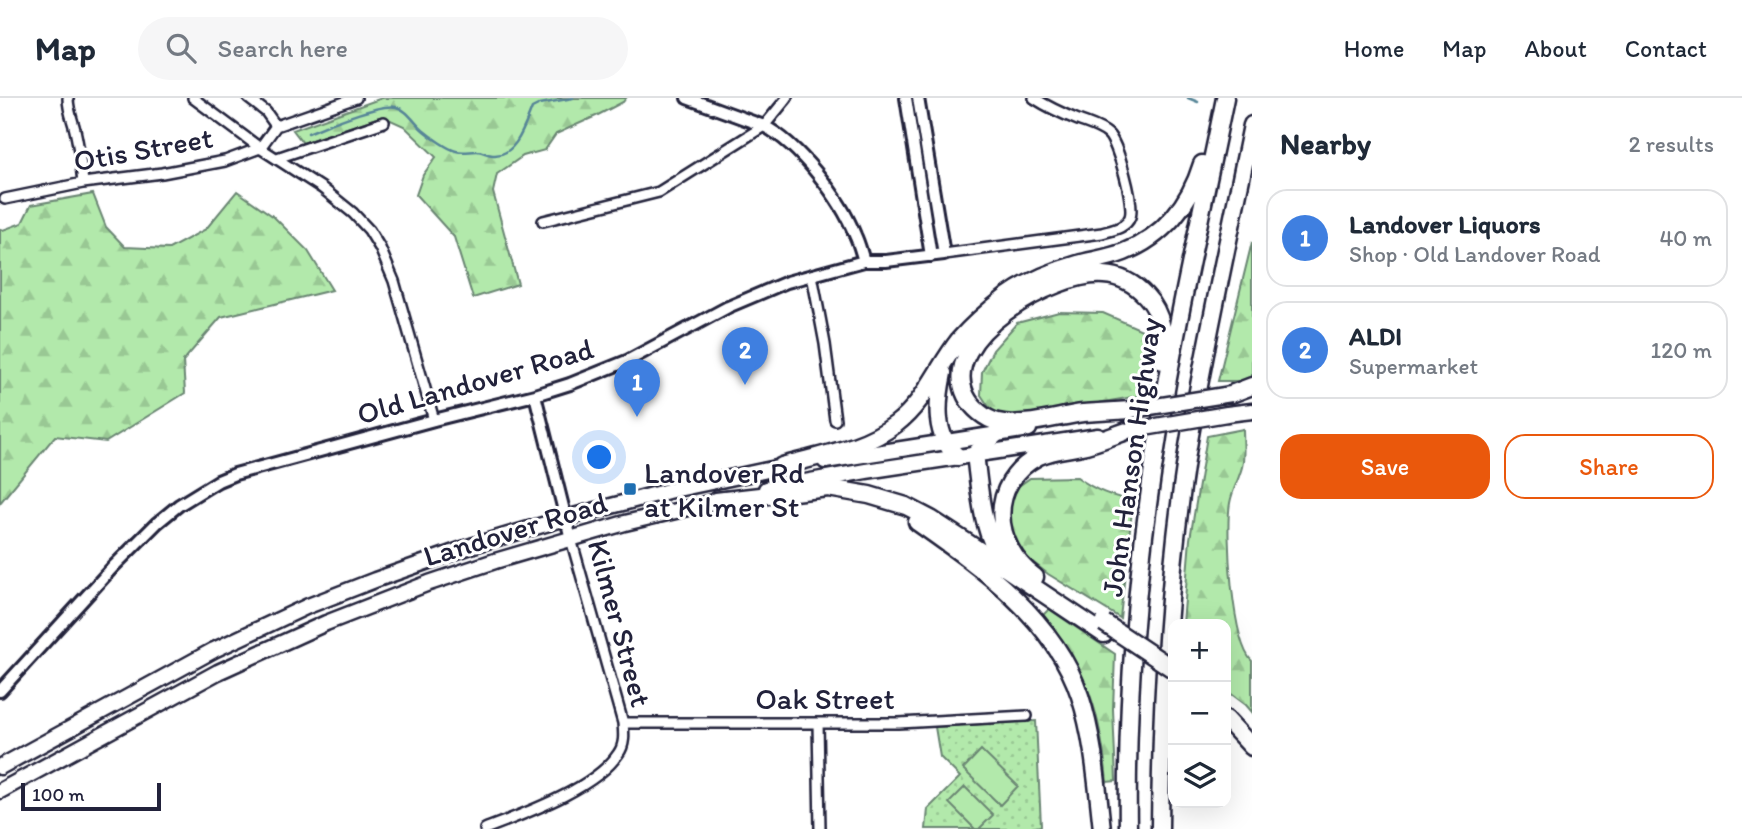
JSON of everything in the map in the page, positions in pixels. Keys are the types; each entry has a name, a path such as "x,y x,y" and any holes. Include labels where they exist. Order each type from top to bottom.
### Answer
{"highway":[{"path":"782,466 851,447 886,431 919,402 959,341 977,321 999,303 1023,287 1062,269 1122,253 1143,243 1162,229 1185,203 1196,183 1212,124 1223,98"},
{"name":"John Hanson Highway","path":"1128,829 1129,727 1143,544 1172,351 1223,98"},
{"name":"John Hanson Highway","path":"1160,829 1165,652 1186,463 1205,354 1252,125"},
{"path":"1205,354 1224,299 1245,195 1252,179"},
{"path":"1130,410 1082,413 1015,423 998,422 984,416 968,400 961,378 964,361 973,344 992,324 1042,291 1070,279 1093,275 1127,281 1149,300 1162,325 1164,347 1157,390 1158,438"},
{"path":"946,361 938,404 940,428 945,442 958,457"},
{"path":"1231,394 1252,388"},
{"path":"1127,431 1084,445 1055,450 1033,460 1012,481 1004,497 1002,525 1006,541 1021,566 1168,677"},
{"path":"996,434 975,454 985,524 995,551 1008,569"},
{"path":"716,501 828,488 856,492 906,506 1168,666"},
{"path":"880,498 920,524 986,574 1027,611 1056,647 1075,682 1084,708 1102,829"},
{"path":"1231,711 1252,731"},
{"path":"1231,724 1252,747"}],"main road":[{"name":"Landover Road","path":"0,767 214,650 299,610 440,557 566,518 668,491 782,466 1083,421 1130,410 1231,394"},
{"name":"Landover Road","path":"0,791 218,672 277,644 362,608 495,561 625,523 765,489 1252,411"}],"street":[{"path":"68,98 83,184"},
{"path":"193,98 260,148 322,188 369,230 394,281 434,420"},
{"path":"248,98 266,112 276,126"},
{"path":"260,148 276,126 356,98"},
{"path":"687,98 764,125 786,140 824,183 855,234 864,261"},
{"path":"543,221 659,192 764,125 788,98"},
{"path":"906,98 930,256"},
{"path":"918,98 944,254"},
{"name":"Old Landover Road","path":"0,691 135,544 178,505 235,474 570,384 617,365 740,302 787,282 864,261 886,261 1064,239 1115,229 1126,222 1131,209 1114,141 1100,129 1046,106 1034,98"},
{"path":"278,158 384,122"},
{"name":"Otis Street","path":"5,199 225,161 260,148"},
{"path":"812,275 835,420"},
{"name":"Kilmer Street","path":"485,829 538,809 586,783 608,766 620,752 624,738 623,723 571,539 536,395"},
{"name":"Oak Street","path":"623,723 899,723 1027,716"},
{"path":"818,723 820,829"}],"green space":[{"path":"382,98 626,98 596,116 556,134 545,150 523,156 497,174 493,192 518,284 473,298 454,237 416,195 423,175 436,157 404,126 382,116 303,143 293,130"},
{"path":"237,191 274,217 308,251 332,290 221,317 183,361 185,393 106,442 55,436 0,503 0,229 22,223 31,205 93,194 106,227 125,247 169,249 206,229"},
{"path":"1252,242 1252,378 1245,381 1218,381"},
{"path":"1059,312 1103,313 1142,330 1149,354 1150,394 1018,417 1001,417 991,410 981,395 982,372 993,350 1017,323"},
{"path":"1243,429 1243,462 1230,503 1229,561 1239,633 1252,661 1252,712 1231,694 1231,619 1183,619 1190,539 1207,436"},
{"path":"1077,477 1104,492 1133,501 1120,618 1048,574 1025,556 1011,534 1007,511 1016,488 1030,478"},
{"path":"1049,609 1115,654 1113,709 1116,781 1107,782 1098,720 1082,675 1067,649 1042,616"},
{"path":"1036,721 1041,826 1024,829 926,829 928,809 960,777 940,757 935,727"},
{"path":"981,750 1018,786 1000,805 963,769"},
{"path":"965,787 993,815 979,829 975,829 949,803"}],"waterway":[{"path":"308,133 378,108 396,107 453,150 501,154 514,145 532,108 573,98"},
{"path":"1188,98 1198,102"}],"place":[{"name":"ALDI","path":"745,385"},
{"name":"Landover Liquors","path":"637,417"},
{"name":"Landover Rd at Kilmer St","path":"630,489"}]}
